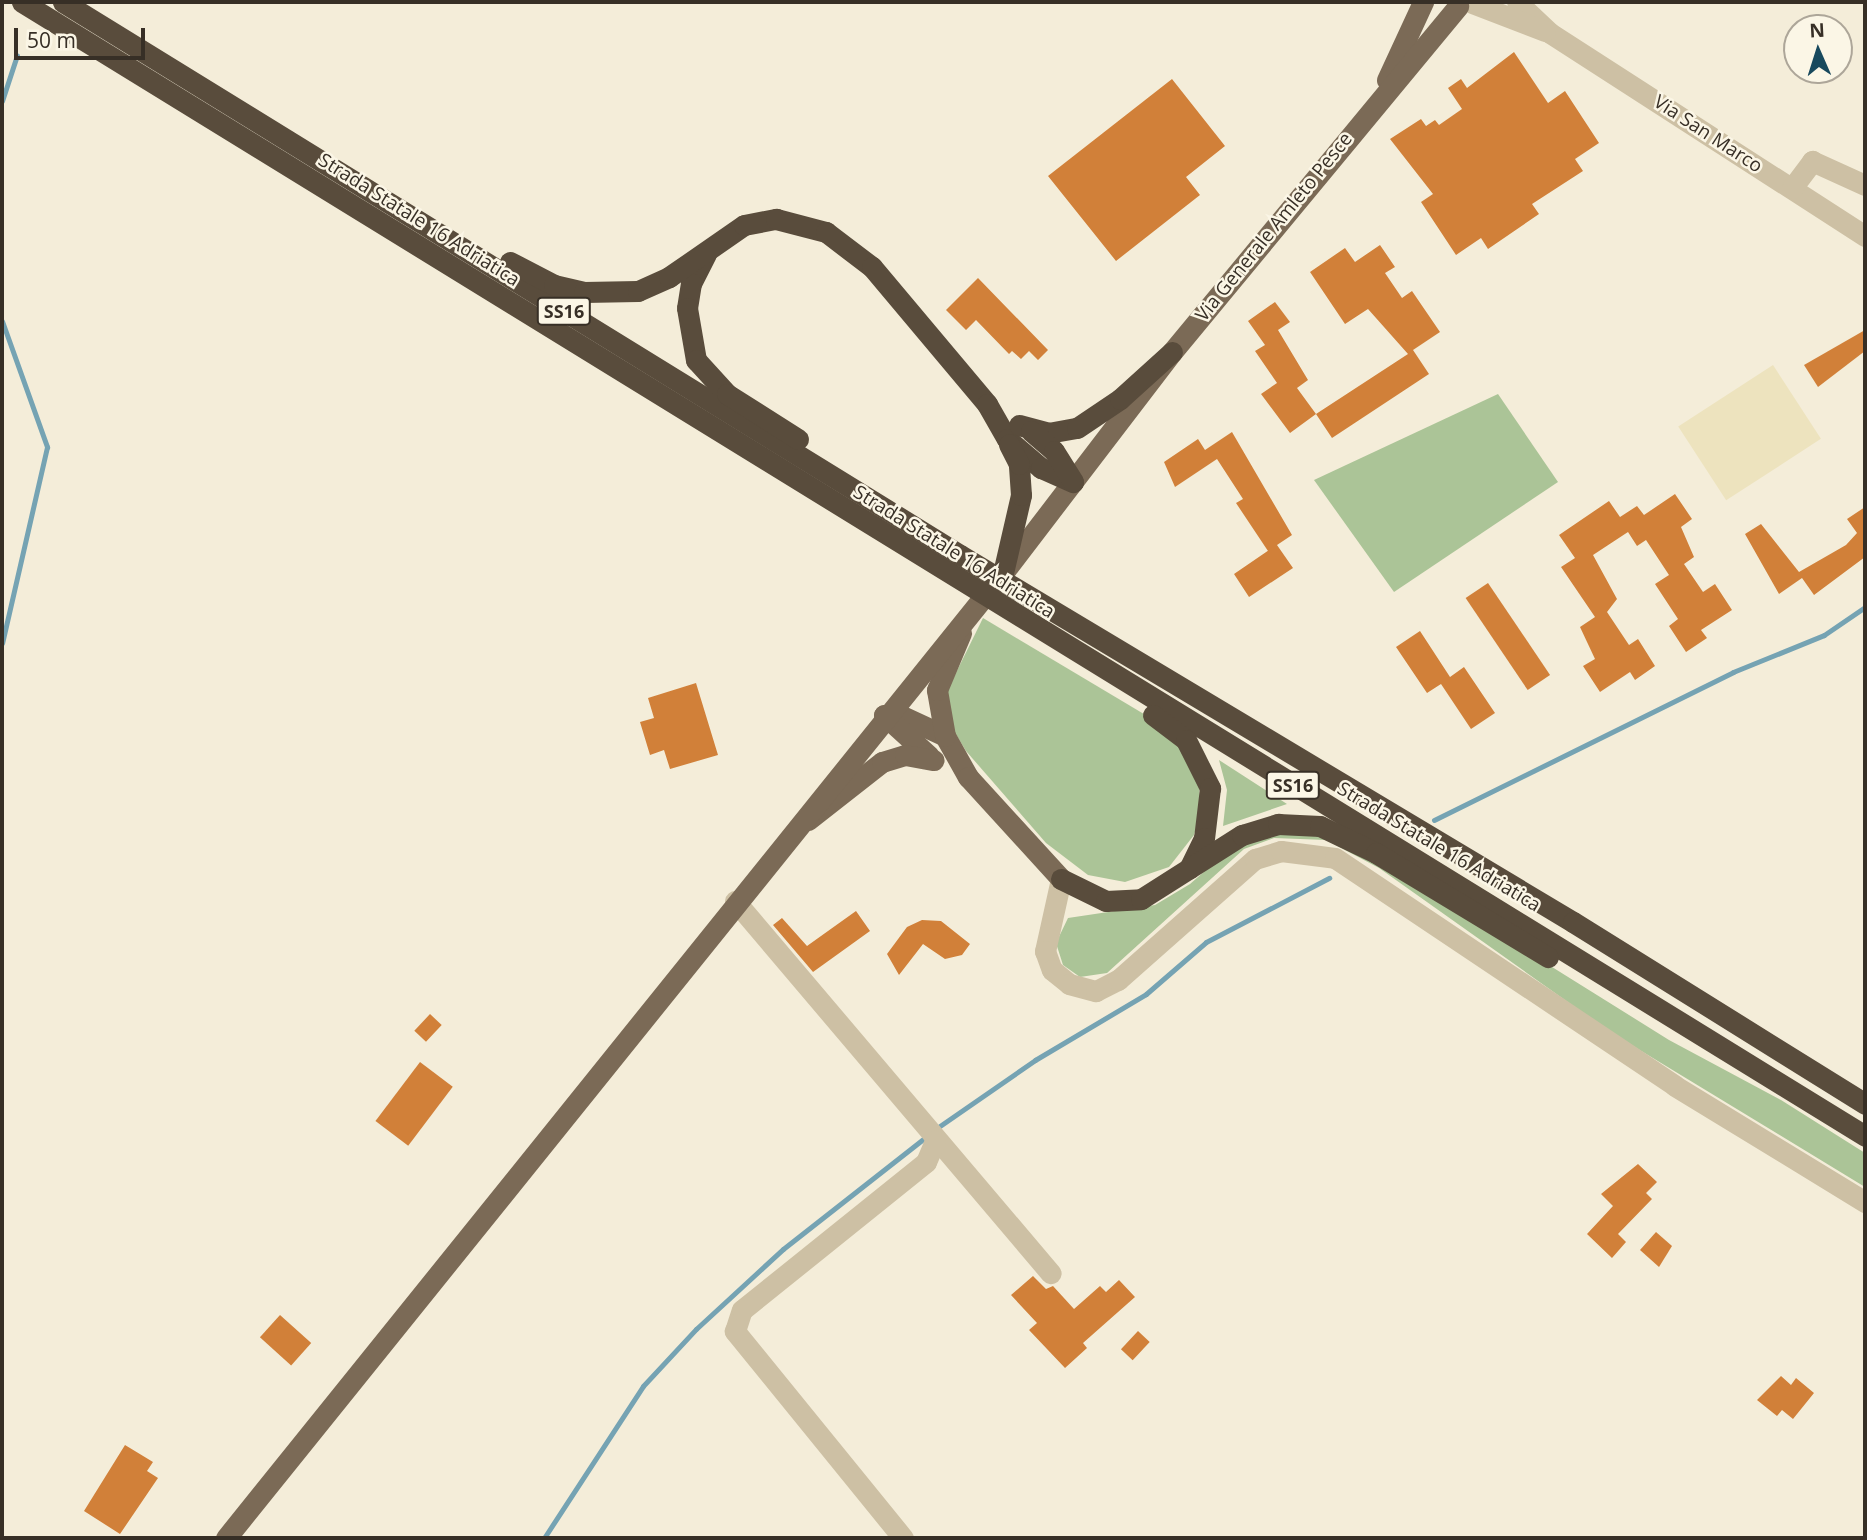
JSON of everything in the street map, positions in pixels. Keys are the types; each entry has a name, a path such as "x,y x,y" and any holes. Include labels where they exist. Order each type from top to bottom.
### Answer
{"highway":[{"name":"Strada Statale 16 Adriatica","path":"22,2 856,518 943,579 1742,1059 1865,1136"},
{"name":"Strada Statale 16 Adriatica","path":"64,2 1030,589 1115,648 1865,1104"},
{"path":"84,2 554,285 584,292 638,291 707,252 744,225 776,219 826,232 872,267 1013,432 1021,495 1003,573"},
{"path":"707,252 691,283 687,329 696,360 709,377 964,549"},
{"path":"1013,432 1048,433 1077,428 1120,400 1151,365 1172,352"},
{"path":"1013,432 1042,437 1073,482"},
{"path":"1009,618 1186,740 1203,766 1211,810 1186,874"},
{"path":"1061,879 1106,901 1141,899 1186,874 1242,835 1278,824 1320,826 1376,853 1682,1034 1742,1059"}],"main road":[{"path":"1376,101 1423,2"},
{"path":"1376,101 1462,3"},
{"name":"Via Generale Amleto Pesce","path":"792,831 884,715 1003,573 1172,352 1376,101"},
{"path":"963,619 937,690 945,736 968,777 1061,879"},
{"path":"884,715 902,716 945,736"},
{"path":"884,715 911,744 934,760 968,777"},
{"path":"226,1538 792,831 882,762 905,755 934,760"}],"street":[{"path":"1517,2 1550,33"},
{"path":"1462,3 1550,33"},
{"name":"Via San Marco","path":"1550,33 1792,188 1863,229"},
{"path":"1792,188 1812,161 1865,185"},
{"path":"1061,879 1045,951 1052,970 1069,984 1096,991 1118,980 1255,859 1281,851 1335,858 1675,1086 1865,1202"},
{"path":"735,901 936,1141 1051,1273"},
{"path":"903,1538 735,1331 742,1310 926,1162 936,1141"}],"green space":[{"path":"1498,394 1558,482 1394,592 1314,480"},
{"path":"983,618 1164,726 1198,772 1201,813 1194,835 1169,867 1125,882 1088,875 1046,843 966,751 951,726 946,693"},
{"path":"1219,760 1287,804 1223,826 1227,790"},
{"path":"1296,827 1365,850 1669,1040 1781,1100 1865,1153 1865,1187 1610,1032 1379,868 1326,840 1274,838 1244,849 1107,973 1080,977 1063,965 1056,943 1068,918 1155,905 1190,884 1236,844"}],"shaded area":[{"path":"1773,365 1821,439 1726,500 1678,427"}],"building":[{"path":"1514,52 1548,103 1565,91 1599,143 1575,159 1583,171 1532,204 1539,214 1488,249 1481,238 1456,255 1421,202 1433,194 1390,139 1421,119 1426,126 1435,120 1439,125 1462,109 1448,88 1461,79 1467,88"},
{"path":"1172,79 1225,146 1186,177 1200,195 1116,261 1048,176"},
{"path":"1380,245 1395,267 1385,273 1402,298 1412,291 1440,332 1413,350 1429,374 1332,438 1316,414 1408,354 1368,309 1345,324 1310,272 1345,248 1355,262"},
{"path":"978,278 1048,350 1038,360 1029,351 1021,359 1012,351 1009,354 976,320 966,330 946,310"},
{"path":"1275,302 1290,322 1278,330 1308,380 1297,388 1316,414 1290,433 1261,394 1277,383 1255,351 1265,345 1248,321"},
{"path":"1865,330 1865,351 1818,387 1804,365"},
{"path":"1232,432 1292,535 1277,545 1293,568 1249,597 1234,574 1268,551 1236,503 1243,499 1217,459 1175,487 1164,462 1198,439 1205,450"},
{"path":"1675,494 1692,519 1681,527 1694,557 1684,564 1703,592 1715,584 1732,610 1701,630 1707,638 1686,652 1669,626 1678,619 1655,584 1669,575 1646,540 1637,546 1628,532 1593,555 1617,599 1607,612 1629,645 1638,639 1655,666 1635,680 1630,672 1600,692 1583,666 1595,659 1580,627 1595,617 1561,567 1575,558 1559,535 1609,501 1620,517 1637,506 1644,515"},
{"path":"1865,507 1865,557 1814,595 1802,578 1779,594 1745,534 1761,524 1799,572 1846,545 1857,533 1847,519"},
{"path":"1488,583 1550,675 1528,690 1466,598"},
{"path":"1420,631 1450,677 1464,667 1495,713 1471,729 1441,684 1427,693 1396,647"},
{"path":"696,683 718,755 670,769 664,750 650,755 640,722 654,718 648,698"},
{"path":"856,911 870,931 813,972 773,925 782,918 807,946"},
{"path":"922,920 941,921 970,944 962,955 945,959 923,944 899,975 887,954 907,927"},
{"path":"430,1014 442,1025 426,1042 414,1031"},
{"path":"420,1062 453,1087 408,1146 375,1121"},
{"path":"1638,1164 1657,1182 1646,1193 1652,1199 1618,1234 1626,1242 1612,1258 1587,1234 1613,1206 1601,1194"},
{"path":"1656,1232 1672,1246 1659,1267 1640,1250"},
{"path":"1033,1276 1046,1289 1053,1286 1074,1309 1100,1286 1106,1292 1119,1280 1135,1297 1083,1343 1087,1348 1065,1368 1029,1330 1037,1323 1011,1295"},
{"path":"280,1315 311,1343 291,1365 260,1337"},
{"path":"1138,1331 1150,1342 1133,1360 1121,1349"},
{"path":"1781,1376 1791,1385 1796,1378 1814,1393 1793,1419 1782,1410 1777,1416 1757,1400"},
{"path":"125,1445 153,1462 147,1471 158,1478 120,1534 84,1511"}],"waterway":[{"path":"2,101 17,55"},
{"path":"2,321 47,447 2,643"},
{"path":"1434,820 1733,672 1824,635 1865,607"},
{"path":"934,1130 1035,1060 1146,994 1206,942 1329,878"},
{"path":"544,1538 643,1386 696,1329 783,1249 927,1136"}]}
